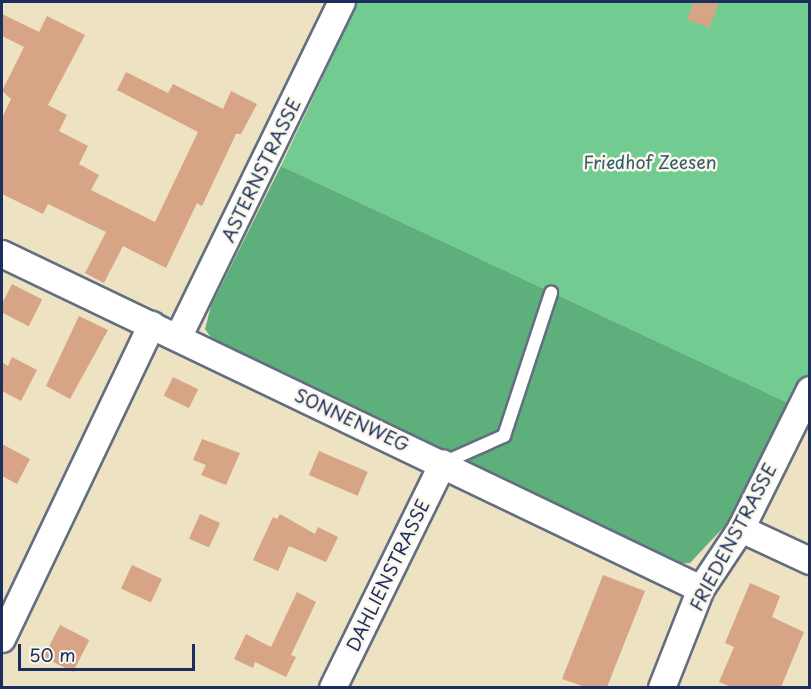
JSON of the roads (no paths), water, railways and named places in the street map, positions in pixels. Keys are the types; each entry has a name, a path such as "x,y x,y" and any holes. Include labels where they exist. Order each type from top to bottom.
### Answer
{"street":[{"name":"ASTERNSTRASSE","path":"177,338 342,2"},
{"name":"SONNENWEG","path":"2,254 443,463 700,589"},
{"path":"2,639 152,325"},
{"name":"FRIEDENSTRASSE","path":"662,687 700,589 741,529 810,390"},
{"name":"DAHLIENSTRASSE","path":"333,687 443,463"},
{"path":"741,529 810,561"}],"lane":[{"path":"443,463 504,436 551,293"}],"park label":[{"name":"Friedhof Zeesen","path":"650,162"}]}
